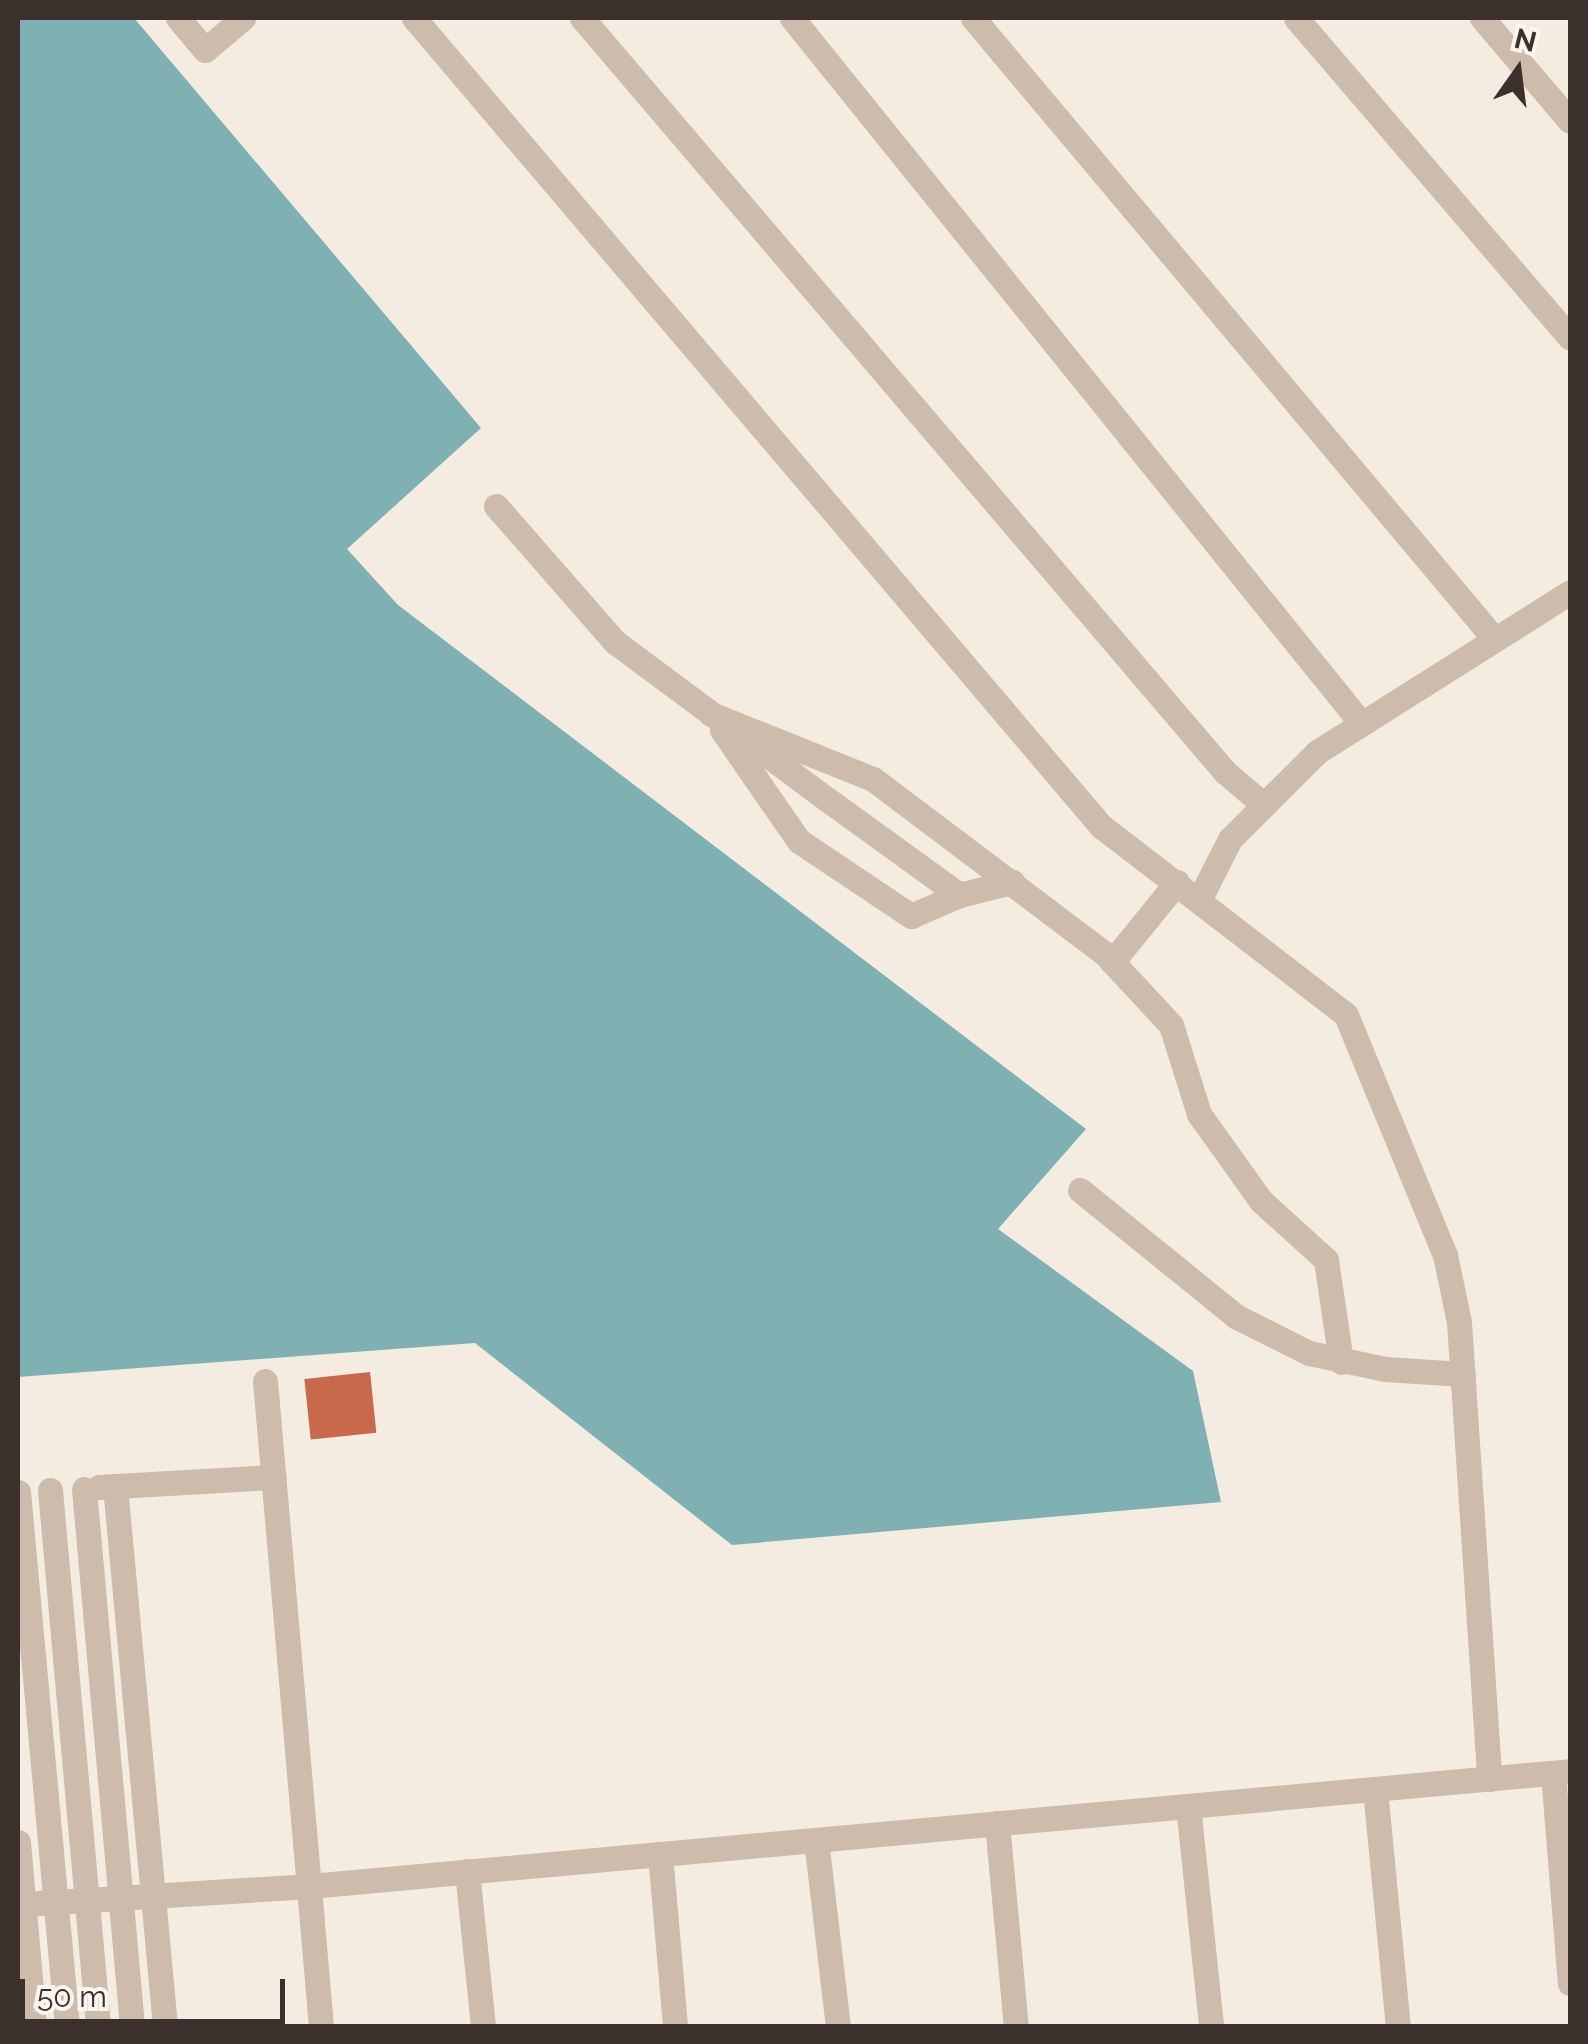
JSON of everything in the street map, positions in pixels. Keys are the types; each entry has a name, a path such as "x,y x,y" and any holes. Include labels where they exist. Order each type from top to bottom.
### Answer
{"street":[{"path":"178,18 206,50 230,22"},
{"path":"414,18 1102,826 1200,898 1346,1016 1445,1255 1463,1374 1489,1778"},
{"path":"582,18 1225,772 1264,805"},
{"path":"792,18 1361,723"},
{"path":"973,18 1492,636"},
{"path":"1296,18 1570,338"},
{"path":"1482,18 1570,121"},
{"path":"496,506 615,642 959,895"},
{"path":"1200,898 1230,839 1317,752 1492,636 1570,592"},
{"path":"711,714 873,779 1112,962 1171,1025 1199,1114 1261,1202 1326,1260 1341,1362"},
{"path":"711,714 798,842 912,916 959,895 1012,882"},
{"path":"1112,962 1177,882"},
{"path":"1080,1190 1237,1316 1341,1362 1463,1374"},
{"path":"265,1382 321,2026"},
{"path":"67,2026 18,1492 274,1477"},
{"path":"116,1486 165,2026"},
{"path":"84,1489 132,2026"},
{"path":"50,1490 98,2026"},
{"path":"24,1904 310,1886 1562,1772 1570,1983"},
{"path":"1375,1789 1398,2026"},
{"path":"1188,1806 1211,2026"},
{"path":"997,1823 1016,2026"},
{"path":"816,1840 838,2026"},
{"path":"18,1842 34,2026"},
{"path":"660,1854 675,2026"},
{"path":"467,1872 483,2026"}],"water":[{"path":"18,18 134,18 481,428 347,549 398,605 1086,1129 998,1229 1193,1371 1221,1502 732,1545 475,1343 18,1377"}],"building":[{"path":"370,1372 376,1433 311,1440 304,1379"}]}
